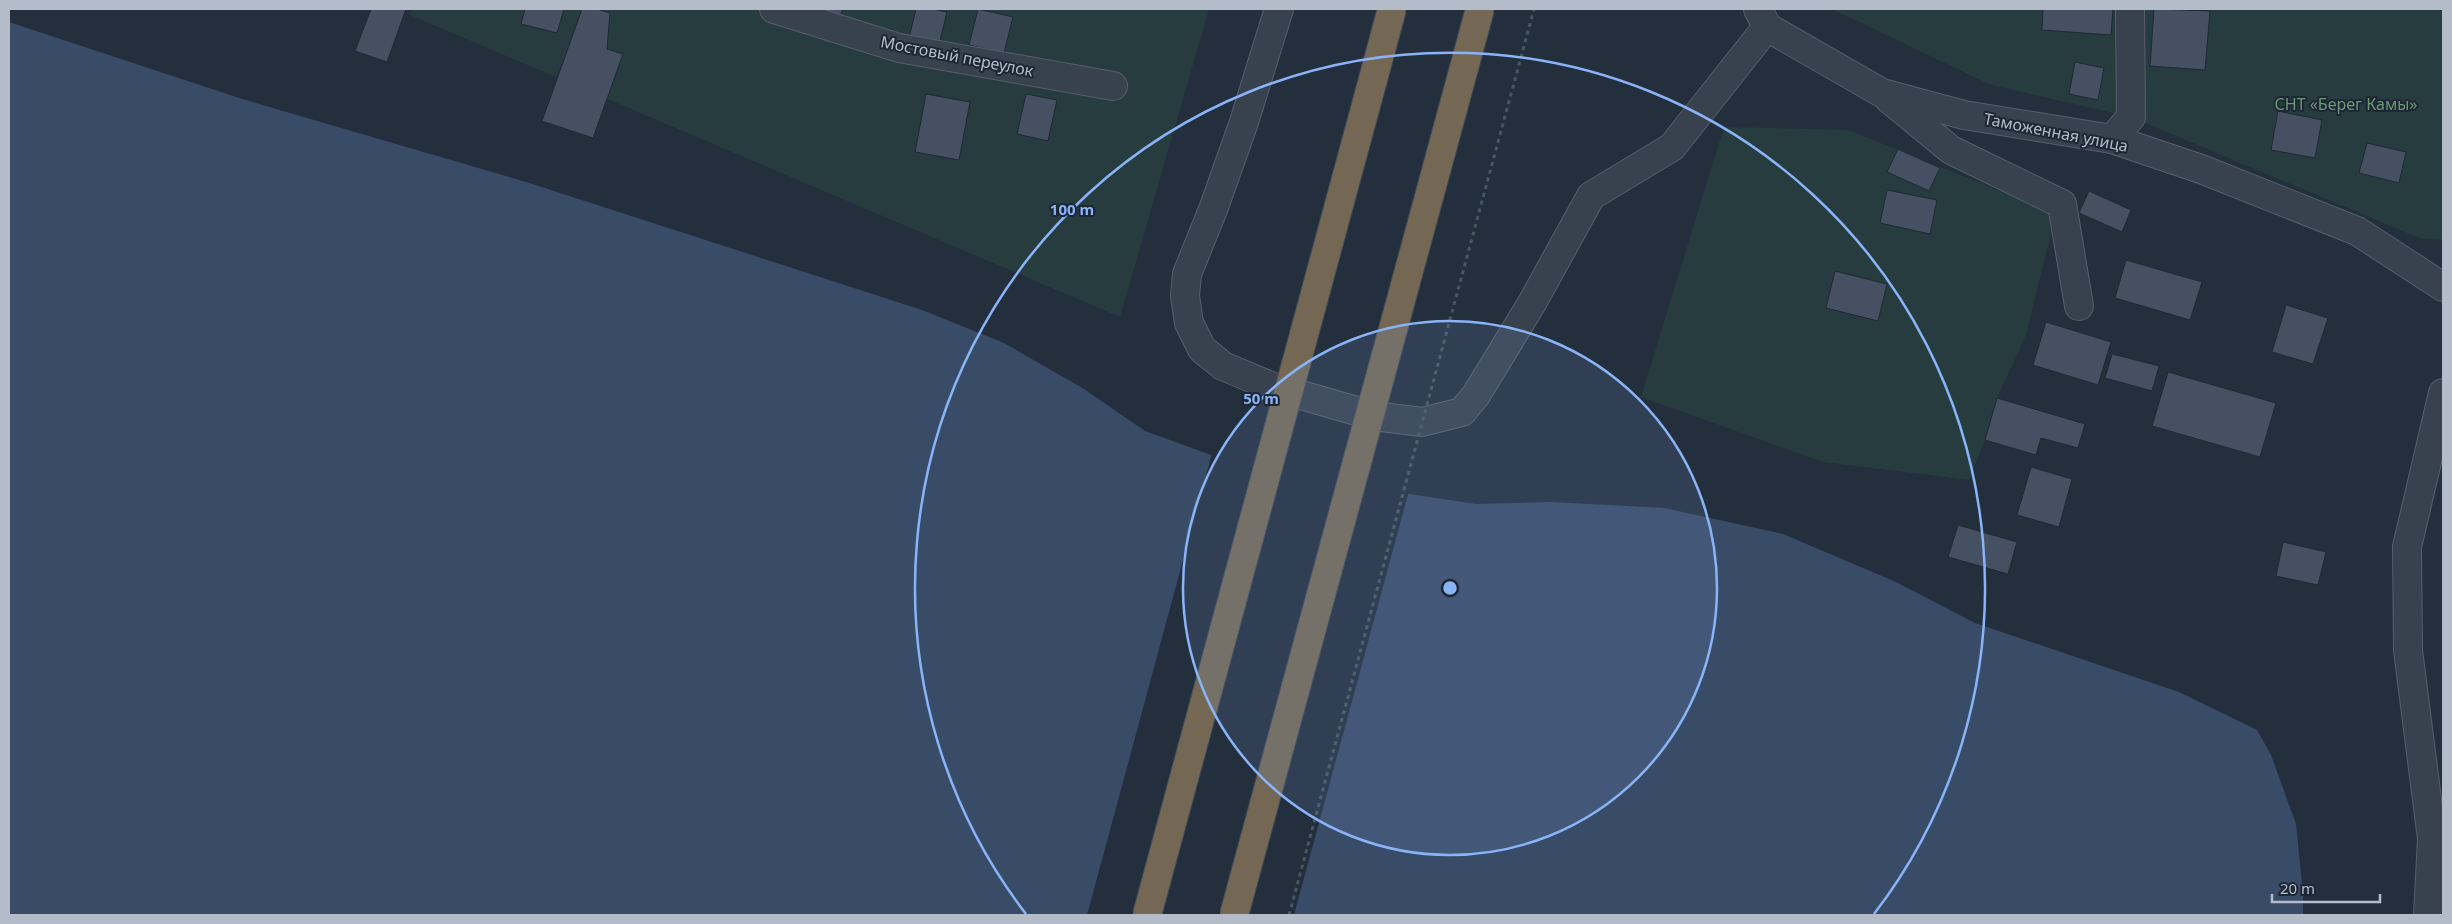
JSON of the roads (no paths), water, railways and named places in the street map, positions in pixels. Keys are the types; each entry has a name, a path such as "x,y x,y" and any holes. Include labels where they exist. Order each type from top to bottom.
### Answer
{"highway":[{"path":"1147,915 1392,9"},
{"path":"1234,915 1480,9"}],"street":[{"name":"Мостовый переулок","path":"774,9 899,48 1113,86"},
{"path":"1279,9 1244,122 1214,207 1187,274 1185,296 1189,323 1202,349 1223,366 1273,387 1374,416 1422,422 1462,412 1476,395 1527,311 1590,196 1672,147 1762,18"},
{"path":"2112,139 2131,117 2130,9"},
{"name":"Таможенная улица","path":"1762,18 1882,93 1964,115 2112,139 2201,169 2357,231 2443,287"},
{"path":"1882,93 1951,150 2062,204 2080,306"},
{"path":"2428,915 2432,839 2408,650 2407,547 2443,393"}],"water":[{"path":"9,22 239,98 526,182 922,310 1004,343 1084,389 1145,431 1214,456 1356,486 1476,504 1551,502 1664,508 1783,534 1896,582 1975,623 2179,692 2257,730 2271,755 2296,824 2303,894 2303,915 9,915"}],"park label":[{"name":"СНТ «Берег Камы»","path":"2346,104"}]}
